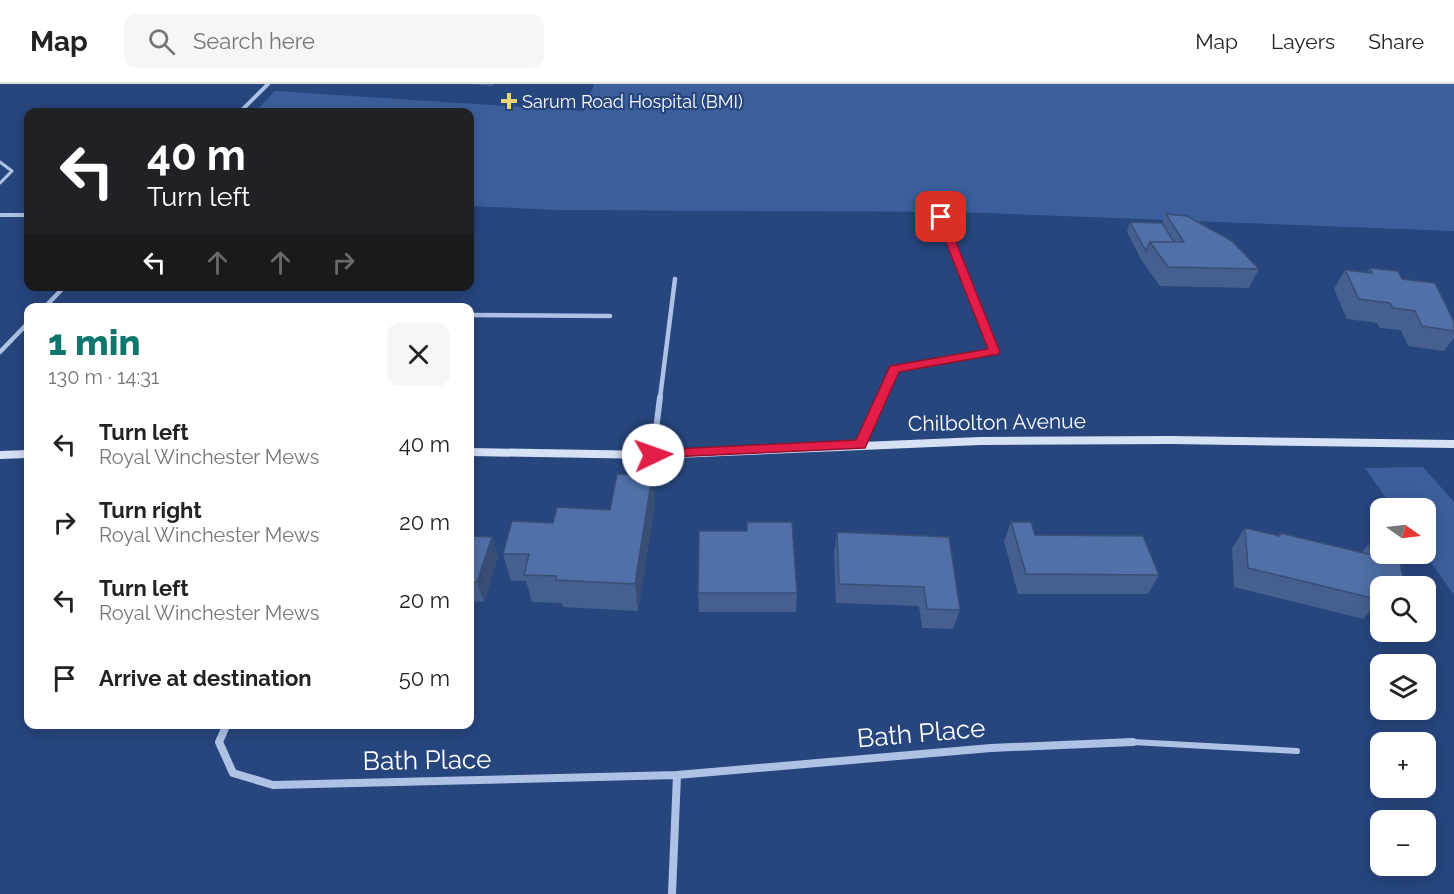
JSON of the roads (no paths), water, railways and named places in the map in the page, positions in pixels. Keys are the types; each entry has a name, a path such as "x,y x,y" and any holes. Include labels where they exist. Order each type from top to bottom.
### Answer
{"main road":[{"name":"Chilbolton Avenue","path":"474,452 653,455 860,444 980,441 1171,440 1454,444"},
{"path":"0,454 24,454"}],"street":[{"path":"244,108 268,84"},
{"path":"0,215 24,216"},
{"path":"653,455 675,279"},
{"path":"49,303 60,291"},
{"path":"474,315 609,316"},
{"path":"0,352 24,327"},
{"name":"Bath Place","path":"225,729 219,742 233,773 273,785 678,775 991,748 1133,742"},
{"path":"672,894 678,775"}],"lane":[{"path":"0,162 12,171 0,183"},
{"path":"860,444 894,369 995,352 941,217"},
{"path":"1133,742 1297,751"}],"place":[{"name":"Sarum Road Hospital (BMI)","path":"509,101"}]}
